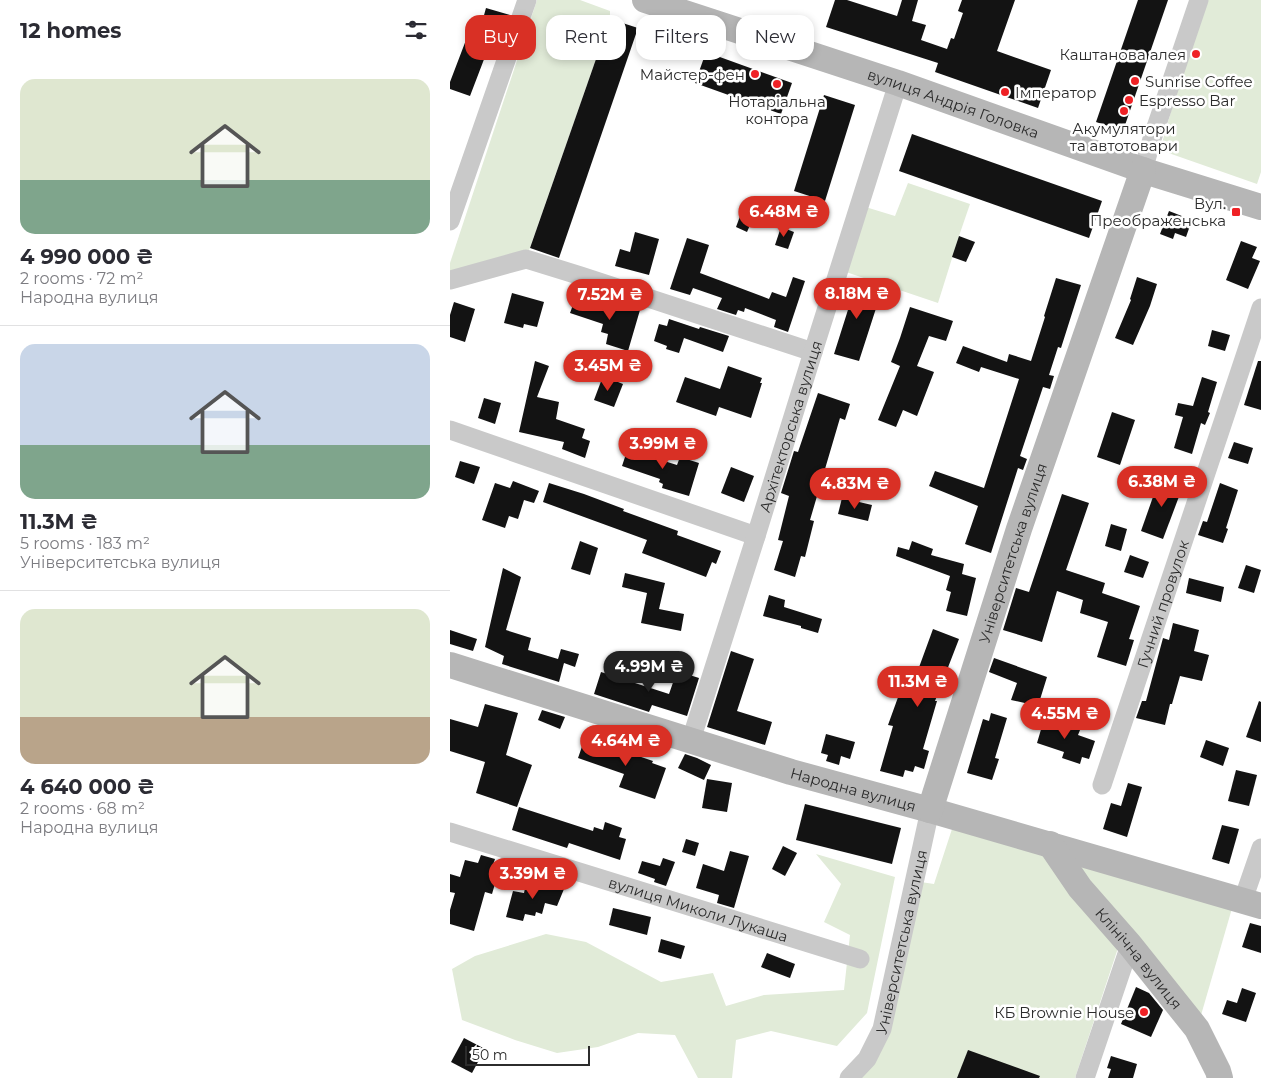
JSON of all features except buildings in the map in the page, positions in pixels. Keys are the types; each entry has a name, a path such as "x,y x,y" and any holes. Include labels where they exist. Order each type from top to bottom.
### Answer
{"street":[{"path":"450,221 527,0"},
{"name":"вулиця Андрія Головка","path":"644,0 898,83 1143,170 1261,207"},
{"path":"1143,170 1199,0"},
{"name":"Архітекторська вулиця","path":"691,740 898,83"},
{"name":"Університетська вулиця","path":"849,1078 867,1059 882,1029 930,810 1019,529 1143,170"},
{"path":"450,280 526,259 812,352"},
{"name":"Гучний провулок","path":"1102,785 1261,308"},
{"path":"450,430 756,536"},
{"name":"Народна вулиця","path":"450,665 791,772 1050,844 1252,903"},
{"name":"вулиця Миколи Лукаша","path":"450,832 860,959"},
{"name":"Клінічна вулиця","path":"1050,844 1080,888 1130,945 1197,1029 1220,1078"},
{"path":"1252,903 1261,848"},
{"path":"1085,1078 1130,945"}],"green space":[{"path":"537,0 580,0 610,11 610,15 546,15 546,60 596,60 526,259 450,273 450,263 517,60 536,60 536,15 532,15"},
{"path":"1203,0 1261,0 1261,172 1257,184 1160,150"},
{"path":"908,183 970,204 938,303 846,272 859,205 895,216"},
{"path":"952,829 1043,854 1118,948 1075,1078 859,1078 914,881 934,884"},
{"path":"1050,844 1235,898 1197,1029"},
{"path":"816,854 895,877 867,1013 837,1046 771,1031 736,1040 732,1078 698,1078 675,1035 638,1033 598,1047 557,1053 515,1040 462,1020 452,969 475,956 546,934 586,942 661,982 713,973 726,1006 764,995 844,990 850,935 824,922 841,884"}],"place":[{"name":"Каштанова алея","path":"1196,54"},
{"name":"Майстер-фен","path":"755,74"},
{"name":"Sunrise Coffee","path":"1135,81"},
{"name":"Нотаріальна контора","path":"777,84"},
{"name":"Імператор","path":"1005,92"},
{"name":"Espresso Bar","path":"1129,100"},
{"name":"Акумулятори та автотовари","path":"1124,111"},
{"name":"Вул. Преображенська","path":"1236,212"},
{"name":"КБ Brownie House","path":"1144,1012"}]}
